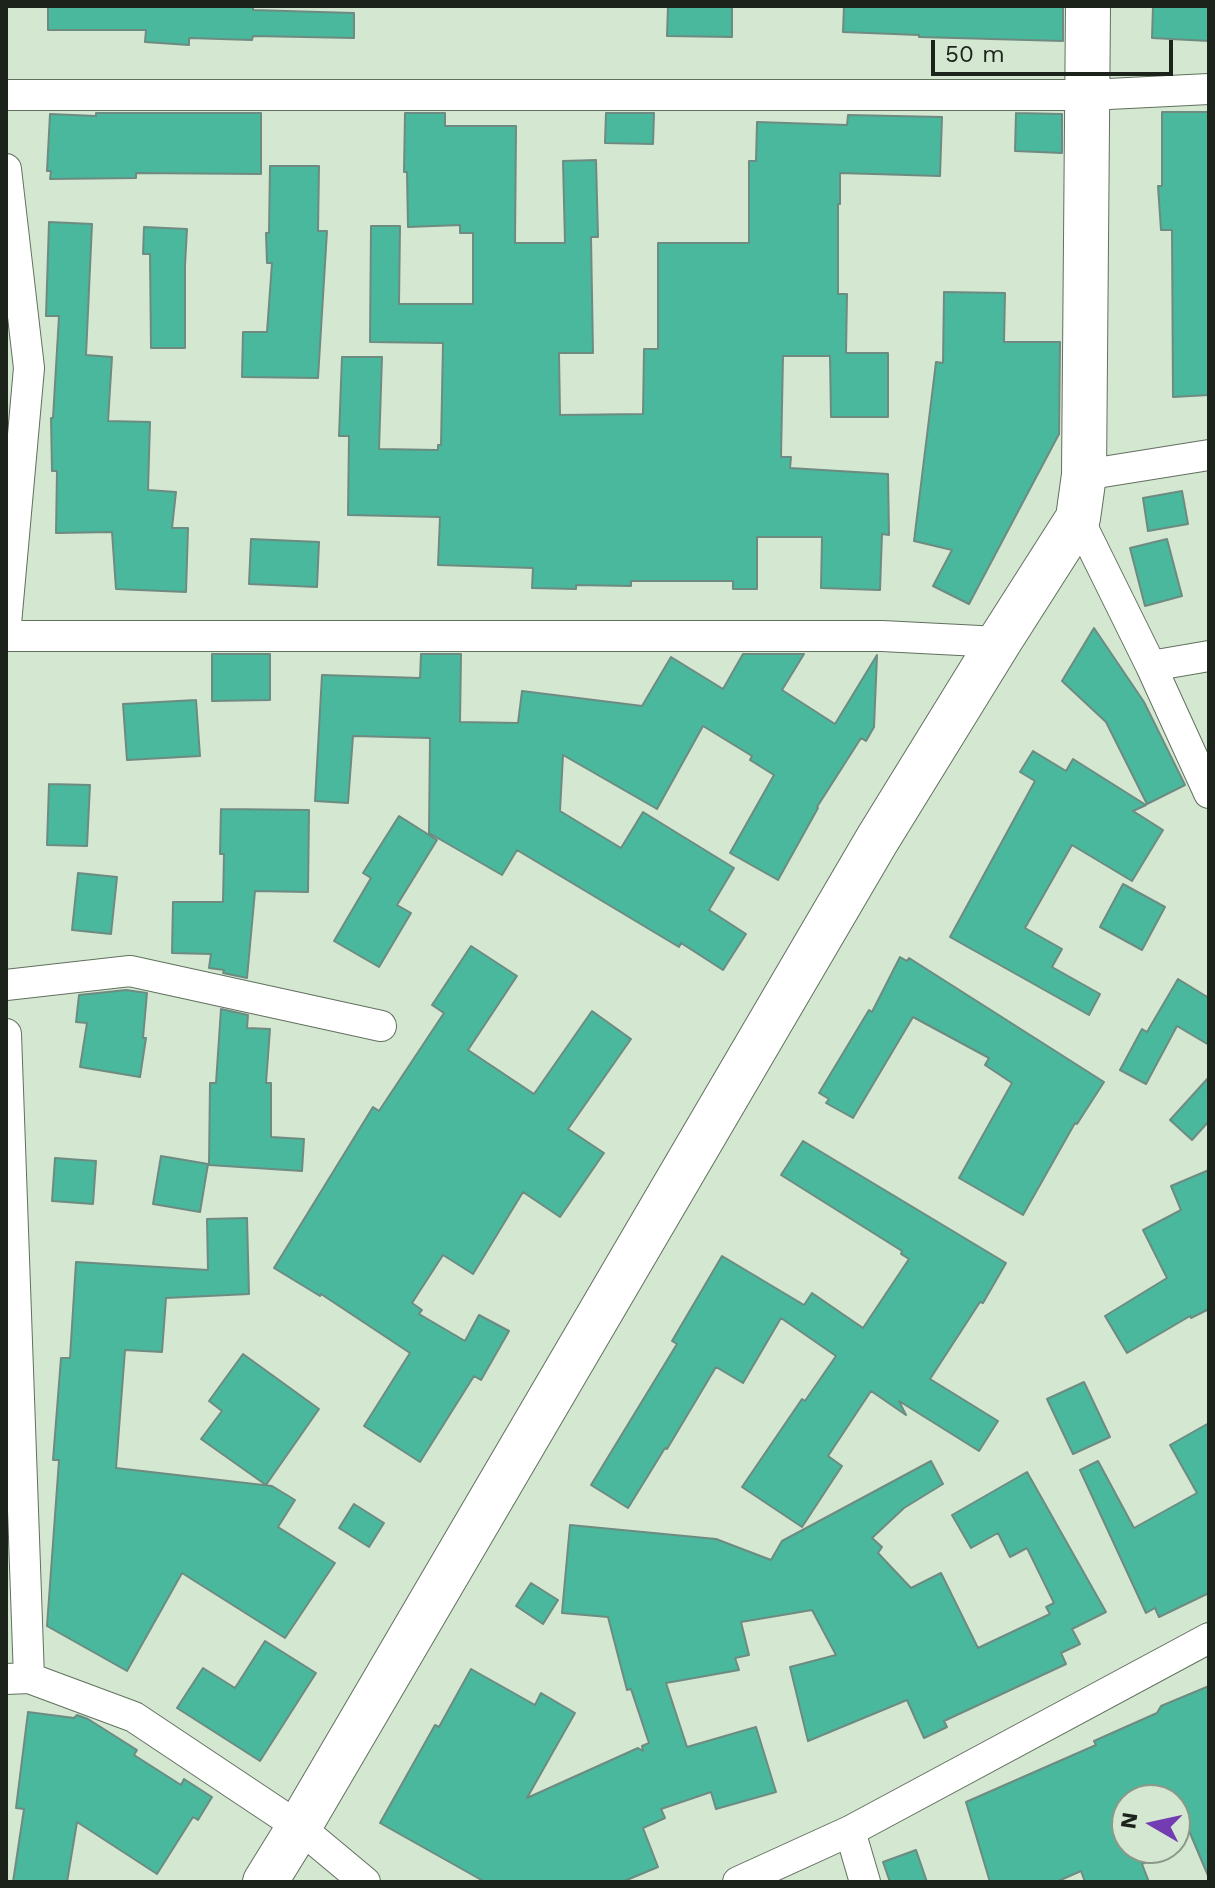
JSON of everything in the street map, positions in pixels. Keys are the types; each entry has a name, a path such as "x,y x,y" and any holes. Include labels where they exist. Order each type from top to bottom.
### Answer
{"street":[{"path":"265,1882 861,868 1078,518 1084,475 1088,6"},
{"path":"6,95 1088,95 1209,89"},
{"path":"6,169 17,368 6,624"},
{"path":"1084,475 1209,455"},
{"path":"1078,518 1209,793"},
{"path":"6,636 882,636 999,642"},
{"path":"1151,666 1209,656"},
{"path":"6,985 130,971 381,1026"},
{"path":"6,1034 17,1679 134,1717 299,1827 365,1882"},
{"path":"738,1882 850,1831 1209,1638"},
{"path":"850,1831 865,1882"}],"building":[{"path":"48,6 253,6 253,10 354,13 354,38 253,36 252,40 189,38 189,45 145,42 146,30 48,30"},
{"path":"668,6 732,6 732,37 667,36"},
{"path":"844,6 1063,6 1063,41 843,32"},
{"path":"1153,6 1209,6 1209,41 1152,38"},
{"path":"1162,112 1209,112 1209,395 1173,397 1172,230 1161,230 1158,186 1162,186"},
{"path":"96,113 261,113 261,174 136,173 136,178 50,179 51,171 47,171 50,114 96,116"},
{"path":"405,113 445,113 445,126 516,126 515,243 565,243 563,161 596,160 598,237 591,237 593,353 559,353 560,415 643,414 644,349 658,349 658,243 749,243 749,161 756,161 757,122 847,125 848,115 942,117 940,176 840,173 838,294 847,294 846,353 888,353 888,417 831,417 830,356 783,356 781,457 791,457 790,468 888,474 889,535 882,534 880,590 821,588 822,537 757,537 757,589 733,589 733,581 631,581 631,586 532,588 533,568 438,565 440,517 348,515 349,436 339,436 342,357 382,357 379,449 438,450 438,445 441,445 443,343 370,342 371,226 400,226 399,304 473,304 473,233 460,233 460,225 408,227 407,172 404,172"},
{"path":"606,113 654,113 653,144 605,143"},
{"path":"1016,113 1062,114 1062,153 1015,151"},
{"path":"270,166 319,166 318,231 327,231 318,378 242,377 243,332 267,332 272,263 267,263 266,233 269,233"},
{"path":"49,222 92,224 86,355 112,357 108,421 150,422 148,490 176,492 172,528 188,528 186,592 116,589 112,532 56,533 57,471 52,471 51,418 59,316 46,316"},
{"path":"144,227 187,229 185,348 151,348 150,254 143,254"},
{"path":"944,292 1005,293 1004,342 1060,342 1059,434 969,604 933,586 952,550 914,541 936,362 943,363"},
{"path":"1182,491 1188,524 1148,531 1143,498"},
{"path":"251,539 319,542 317,587 249,584"},
{"path":"1167,539 1182,596 1145,606 1130,548"},
{"path":"1094,628 1144,702 1185,785 1147,804 1106,722 1062,681"},
{"path":"212,654 270,654 270,700 212,701"},
{"path":"421,654 461,654 460,722 518,723 522,691 642,706 671,657 723,689 743,654 804,654 782,690 835,724 877,655 874,727 866,741 861,738 817,807 778,880 730,853 774,775 750,760 752,756 703,726 657,809 563,755 560,811 621,848 643,812 734,868 709,910 746,934 723,970 517,850 502,875 429,833 430,738 353,736 348,803 315,801 322,675 420,678"},
{"path":"196,700 200,756 127,760 123,704"},
{"path":"1033,751 1066,771 1073,759 1146,805 1133,811 1163,830 1132,881 1072,845 1025,928 1062,949 1052,967 1100,994 1089,1015 950,937 1035,781 1020,772"},
{"path":"49,784 90,785 87,846 47,845"},
{"path":"221,809 309,810 308,892 255,891 247,978 209,968 211,954 172,953 173,902 223,902"},
{"path":"399,816 437,840 397,905 411,913 379,967 334,941 371,878 363,873"},
{"path":"78,873 117,877 111,934 72,930"},
{"path":"1123,884 1165,907 1142,950 1100,927"},
{"path":"471,946 517,976 468,1050 534,1094 592,1011 631,1039 568,1129 604,1153 560,1217 523,1192 473,1274 443,1255 412,1303 422,1310 419,1314 465,1341 479,1315 509,1331 481,1380 474,1376 420,1462 364,1426 410,1353 321,1294 274,1268 373,1107 379,1111 444,1013 432,1005"},
{"path":"900,957 907,961 909,958 1104,1082 1075,1123 1023,1215 959,1178 1012,1083 985,1065 989,1058 913,1017 853,1118 826,1103 829,1099 819,1093 869,1010 872,1012"},
{"path":"1178,979 1209,998 1209,1045 1177,1026 1146,1084 1120,1070 1142,1029 1147,1032"},
{"path":"126,990 147,993 143,1038 146,1038 140,1077 80,1067 87,1023 76,1022 79,995"},
{"path":"221,1009 248,1015 247,1028 270,1029 266,1083 271,1083 271,1137 304,1139 302,1171 209,1165 210,1083 216,1083"},
{"path":"1209,1077 1209,1121 1192,1140 1170,1120"},
{"path":"803,1141 1006,1263 983,1303 980,1302 930,1379 998,1421 979,1451 899,1401 906,1415 871,1391 828,1456 842,1466 802,1527 742,1487 802,1399 805,1401 836,1356 781,1318 743,1383 716,1367 628,1508 591,1485 677,1344 672,1341 722,1256 804,1305 812,1293 863,1328 909,1259 901,1254 902,1251 781,1175"},
{"path":"161,1156 208,1164 200,1212 153,1204"},
{"path":"55,1158 96,1161 93,1204 52,1201"},
{"path":"1209,1170 1209,1309 1190,1316 1127,1353 1105,1316 1167,1278 1143,1230 1181,1210 1171,1186"},
{"path":"247,1218 249,1294 166,1298 162,1352 125,1350 116,1468 272,1486 295,1500 278,1527 335,1563 285,1638 182,1573 127,1671 47,1626 59,1460 53,1460 61,1358 70,1358 76,1262 208,1270 207,1219"},
{"path":"243,1354 319,1409 266,1485 201,1439 222,1411 209,1401"},
{"path":"1084,1382 1110,1437 1073,1454 1047,1399"},
{"path":"1209,1423 1209,1593 1159,1617 1155,1608 1146,1613 1080,1470 1098,1461 1134,1528 1197,1493 1170,1445"},
{"path":"931,1461 943,1484 904,1508 872,1538 882,1547 878,1553 911,1588 941,1573 978,1648 1050,1614 1046,1607 1054,1603 1027,1548 1010,1557 998,1533 971,1548 952,1515 1027,1472 1106,1612 1072,1629 1080,1644 1061,1653 1066,1664 944,1721 947,1727 924,1738 907,1700 808,1741 790,1667 836,1655 812,1610 741,1622 749,1655 735,1658 739,1670 666,1683 687,1747 756,1727 776,1792 716,1809 711,1792 661,1809 665,1818 643,1828 658,1867 622,1882 485,1882 380,1823 435,1725 439,1727 471,1669 535,1705 541,1693 575,1713 527,1798 638,1748 643,1751 642,1746 649,1743 631,1689 627,1690 608,1617 562,1613 570,1525 716,1539 771,1560 782,1541"},
{"path":"354,1504 384,1523 369,1547 339,1528"},
{"path":"531,1583 558,1600 543,1624 516,1606"},
{"path":"265,1641 316,1673 260,1761 177,1708 203,1668 235,1688"},
{"path":"1209,1686 1209,1878 1191,1835 1191,1784 1111,1784 1111,1864 1142,1864 1149,1882 1085,1882 1081,1871 1056,1882 990,1882 966,1802 1096,1745 1094,1741 1157,1713 1161,1706"},
{"path":"28,1712 74,1718 77,1715 88,1719 137,1750 134,1755 181,1785 184,1779 212,1797 198,1820 193,1817 157,1874 77,1822 67,1882 13,1882 24,1809 16,1808"},
{"path":"916,1850 927,1882 890,1882 883,1862"}]}
